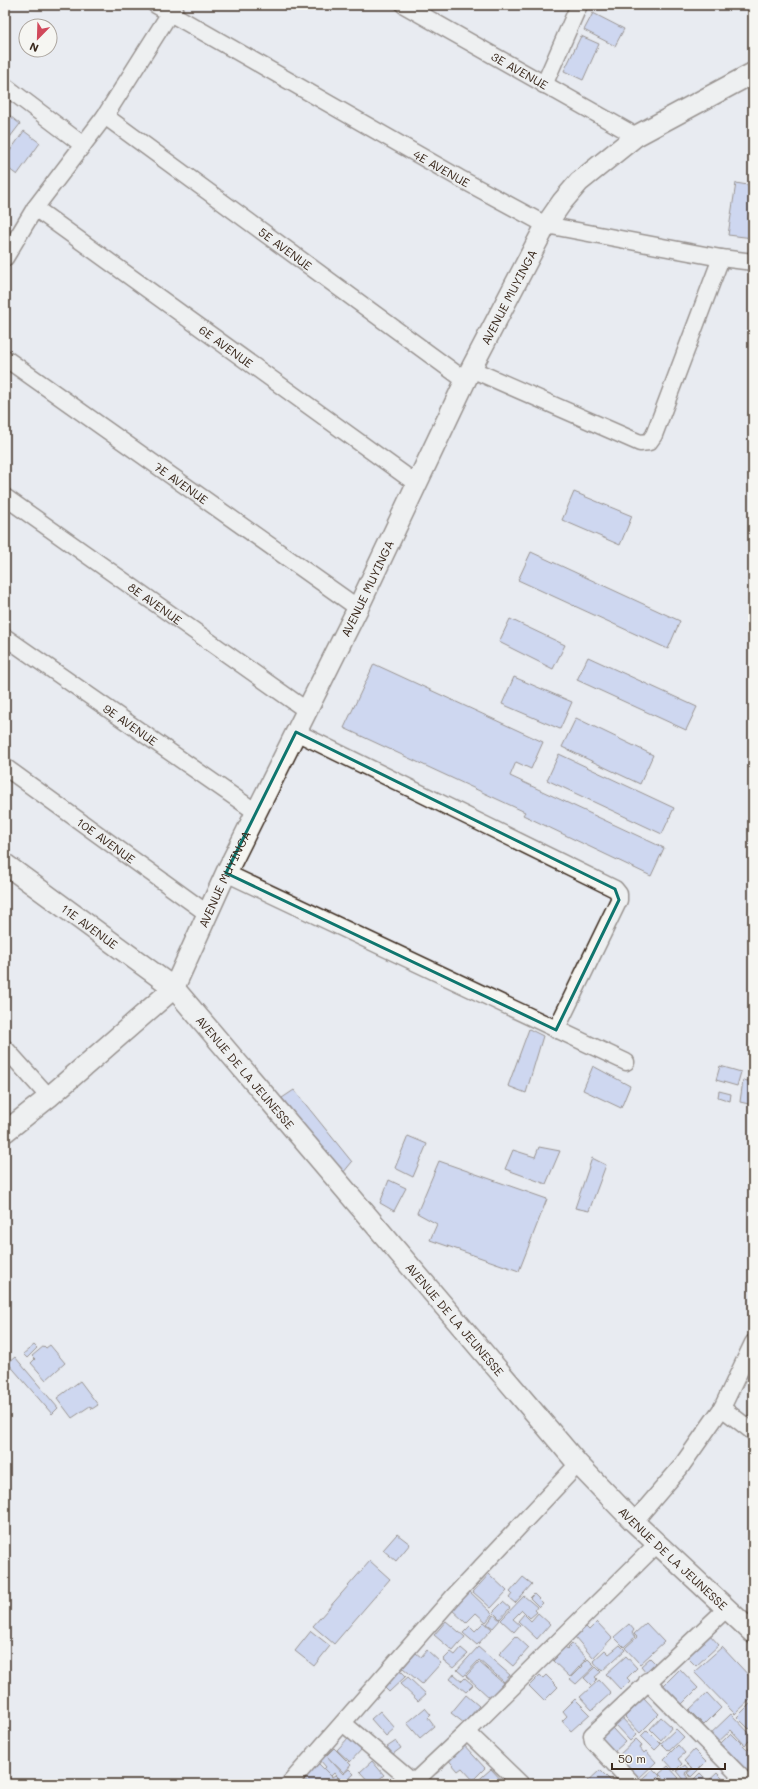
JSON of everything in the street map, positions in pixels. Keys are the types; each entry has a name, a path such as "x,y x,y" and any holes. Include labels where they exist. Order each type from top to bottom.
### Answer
{"street":[{"name":"4E AVENUE","path":"156,5 172,9 546,225 721,258 753,262"},
{"name":"3E AVENUE","path":"404,5 636,136"},
{"path":"544,85 579,5"},
{"path":"5,258 10,239 105,116 172,9"},
{"name":"AVENUE MUYINGA","path":"5,1132 49,1097 174,988 226,873 358,608 418,484 468,375 546,225 579,182 636,136 753,73"},
{"path":"5,86 83,145"},
{"name":"5E AVENUE","path":"105,116 468,375 640,443 649,442 654,435 721,258"},
{"name":"6E AVENUE","path":"35,208 418,484"},
{"name":"7E AVENUE","path":"5,358 358,608"},
{"name":"8E AVENUE","path":"5,497 306,710"},
{"name":"9E AVENUE","path":"5,637 256,812"},
{"path":"296,732 616,889 619,894 619,900 556,1030"},
{"name":"10E AVENUE","path":"5,767 208,914"},
{"name":"11E AVENUE","path":"5,864 174,988"},
{"path":"226,873 626,1062"},
{"name":"AVENUE DE LA JEUNESSE","path":"174,988 578,1464 634,1522 753,1634"},
{"path":"5,1048 49,1097"},
{"path":"634,1522 680,1468 722,1408 753,1343"},
{"path":"722,1408 753,1432"},
{"path":"297,1781 343,1722 454,1596 578,1464"},
{"path":"343,1722 415,1783 657,1544"},
{"path":"633,1784 593,1741 592,1735 647,1681 726,1609"},
{"path":"647,1681 748,1784"},
{"path":"467,1732 520,1784"}],"highlighted area":[{"path":"296,732 615,889 619,900 556,1030 226,873"}],"building":[{"path":"593,13 624,29 615,46 584,30"},
{"path":"581,36 599,44 583,80 564,71"},
{"path":"5,112 20,124 7,141 5,140"},
{"path":"24,131 40,143 17,175 5,166 5,158"},
{"path":"736,183 753,186 753,238 728,235"},
{"path":"574,492 632,516 620,545 562,520"},
{"path":"531,552 680,621 668,649 518,580"},
{"path":"510,619 565,645 553,669 499,642"},
{"path":"588,657 697,707 686,730 577,680"},
{"path":"374,664 543,742 531,769 516,762 510,776 664,848 651,876 523,815 525,812 344,728"},
{"path":"514,677 572,702 560,729 502,704"},
{"path":"576,718 653,755 640,784 562,747"},
{"path":"559,754 674,808 662,834 547,780"},
{"path":"529,1029 543,1036 526,1093 508,1086"},
{"path":"593,1066 630,1086 621,1108 583,1090"},
{"path":"720,1066 741,1072 737,1086 716,1080"},
{"path":"743,1080 753,1082 753,1105 740,1102"},
{"path":"294,1090 352,1162 343,1173 282,1098"},
{"path":"719,1091 731,1094 730,1101 718,1097"},
{"path":"408,1136 427,1144 413,1177 395,1168"},
{"path":"539,1147 560,1151 546,1184 505,1169 513,1150 535,1157"},
{"path":"592,1158 606,1165 589,1211 575,1208"},
{"path":"439,1161 547,1199 519,1271 430,1240 437,1224 417,1213"},
{"path":"389,1180 406,1188 394,1211 380,1203"},
{"path":"34,1345 37,1348 27,1358 23,1354"},
{"path":"50,1345 65,1363 46,1380 31,1363 35,1359 32,1356 44,1346 46,1348"},
{"path":"15,1357 58,1408 52,1414 8,1363"},
{"path":"80,1381 98,1405 92,1409 90,1406 72,1418 57,1398"},
{"path":"397,1534 410,1544 396,1561 383,1550"},
{"path":"370,1561 390,1579 334,1644 313,1626"},
{"path":"489,1574 507,1591 491,1608 473,1592"},
{"path":"523,1577 532,1584 515,1603 509,1598 512,1594 510,1592"},
{"path":"468,1590 493,1614 486,1622 476,1613 466,1623 450,1608"},
{"path":"534,1594 543,1603 539,1607 530,1598"},
{"path":"524,1596 537,1607 535,1610 537,1612 530,1618 522,1610 513,1619 520,1625 514,1632 501,1620"},
{"path":"503,1602 510,1608 500,1619 493,1612"},
{"path":"538,1613 550,1624 537,1639 518,1621 524,1614 531,1621"},
{"path":"494,1615 500,1620 493,1628 487,1624"},
{"path":"446,1621 465,1637 453,1651 434,1635"},
{"path":"484,1622 492,1629 477,1645 463,1633 470,1626 475,1631"},
{"path":"597,1622 612,1638 593,1658 575,1637 586,1627 589,1630"},
{"path":"646,1623 664,1642 640,1664 625,1648 637,1637 634,1634"},
{"path":"629,1624 634,1630 632,1633 635,1637 624,1647 614,1637"},
{"path":"311,1631 330,1646 314,1666 295,1651"},
{"path":"709,1634 719,1645 696,1666 686,1656"},
{"path":"516,1636 529,1648 513,1666 499,1654"},
{"path":"572,1644 587,1658 570,1677 553,1661 557,1657 555,1655 564,1645 567,1649"},
{"path":"620,1645 625,1650 602,1671 593,1661 605,1650 609,1654"},
{"path":"478,1647 510,1675 504,1682 479,1660 464,1676 457,1670"},
{"path":"722,1647 753,1680 753,1697 735,1714 694,1672"},
{"path":"461,1648 468,1654 453,1668 443,1660 451,1652 455,1655"},
{"path":"427,1650 441,1663 422,1684 403,1668 416,1653 421,1657"},
{"path":"626,1656 637,1668 627,1678 630,1681 621,1690 606,1674"},
{"path":"650,1658 655,1663 646,1672 641,1666"},
{"path":"588,1659 595,1666 576,1684 570,1679"},
{"path":"479,1662 503,1683 490,1698 466,1676"},
{"path":"596,1667 601,1672 595,1677 597,1679 591,1685 584,1678"},
{"path":"399,1669 406,1676 389,1692 383,1686"},
{"path":"680,1669 698,1688 682,1704 672,1695 669,1698 660,1689"},
{"path":"454,1674 462,1681 465,1678 473,1685 466,1692 450,1679"},
{"path":"540,1675 543,1678 546,1675 558,1687 544,1701 529,1686"},
{"path":"408,1677 426,1694 418,1701 400,1684"},
{"path":"599,1680 611,1693 592,1710 580,1697"},
{"path":"707,1693 721,1708 704,1725 689,1710"},
{"path":"466,1695 479,1706 464,1723 451,1713"},
{"path":"644,1698 659,1714 640,1733 625,1717"},
{"path":"575,1699 590,1714 571,1731 562,1721 567,1716 563,1711"},
{"path":"753,1701 753,1725 749,1729 737,1717"},
{"path":"425,1708 431,1715 428,1718 434,1726 420,1738 407,1723"},
{"path":"380,1711 395,1728 386,1736 371,1719"},
{"path":"731,1714 753,1737 745,1745 731,1730 714,1746 706,1738"},
{"path":"621,1717 637,1734 630,1741 614,1724"},
{"path":"661,1717 672,1727 661,1740 650,1729"},
{"path":"612,1728 625,1742 614,1752 601,1738"},
{"path":"676,1729 684,1737 669,1751 661,1743"},
{"path":"647,1730 661,1744 655,1750 641,1736"},
{"path":"731,1733 748,1750 751,1746 753,1748 753,1768 745,1775 717,1747"},
{"path":"350,1736 363,1748 350,1762 337,1750"},
{"path":"636,1739 642,1745 640,1748 644,1753 646,1751 656,1762 637,1780 616,1758"},
{"path":"396,1741 401,1748 393,1754 387,1747"},
{"path":"462,1743 485,1768 473,1780 462,1768 458,1771 446,1757"},
{"path":"678,1745 685,1753 678,1759 682,1764 675,1771 664,1759"},
{"path":"334,1748 351,1765 344,1773 326,1756"},
{"path":"694,1750 706,1762 691,1777 687,1773 692,1769 684,1761"},
{"path":"326,1755 343,1774 349,1769 354,1774 344,1783 334,1773 331,1776 324,1769 326,1767 320,1760"},
{"path":"372,1761 384,1775 374,1784 371,1784 360,1772"},
{"path":"440,1762 444,1767 436,1774 432,1769"},
{"path":"318,1763 332,1777 335,1775 342,1782 341,1784 309,1784 303,1777"},
{"path":"685,1765 689,1770 685,1773 689,1778 685,1781 677,1771"},
{"path":"668,1766 679,1778 672,1784 669,1784 659,1774"},
{"path":"491,1769 505,1784 474,1784"},
{"path":"653,1769 660,1776 652,1784 636,1784"},
{"path":"600,1770 614,1784 585,1784"},
{"path":"700,1773 706,1779 700,1784 691,1784 690,1783"},
{"path":"717,1773 728,1784 705,1784"},
{"path":"351,1778 356,1784 346,1783"},
{"path":"453,1778 459,1784 446,1784"},
{"path":"660,1778 666,1784 655,1784"},
{"path":"397,1779 401,1784 392,1784"}]}
